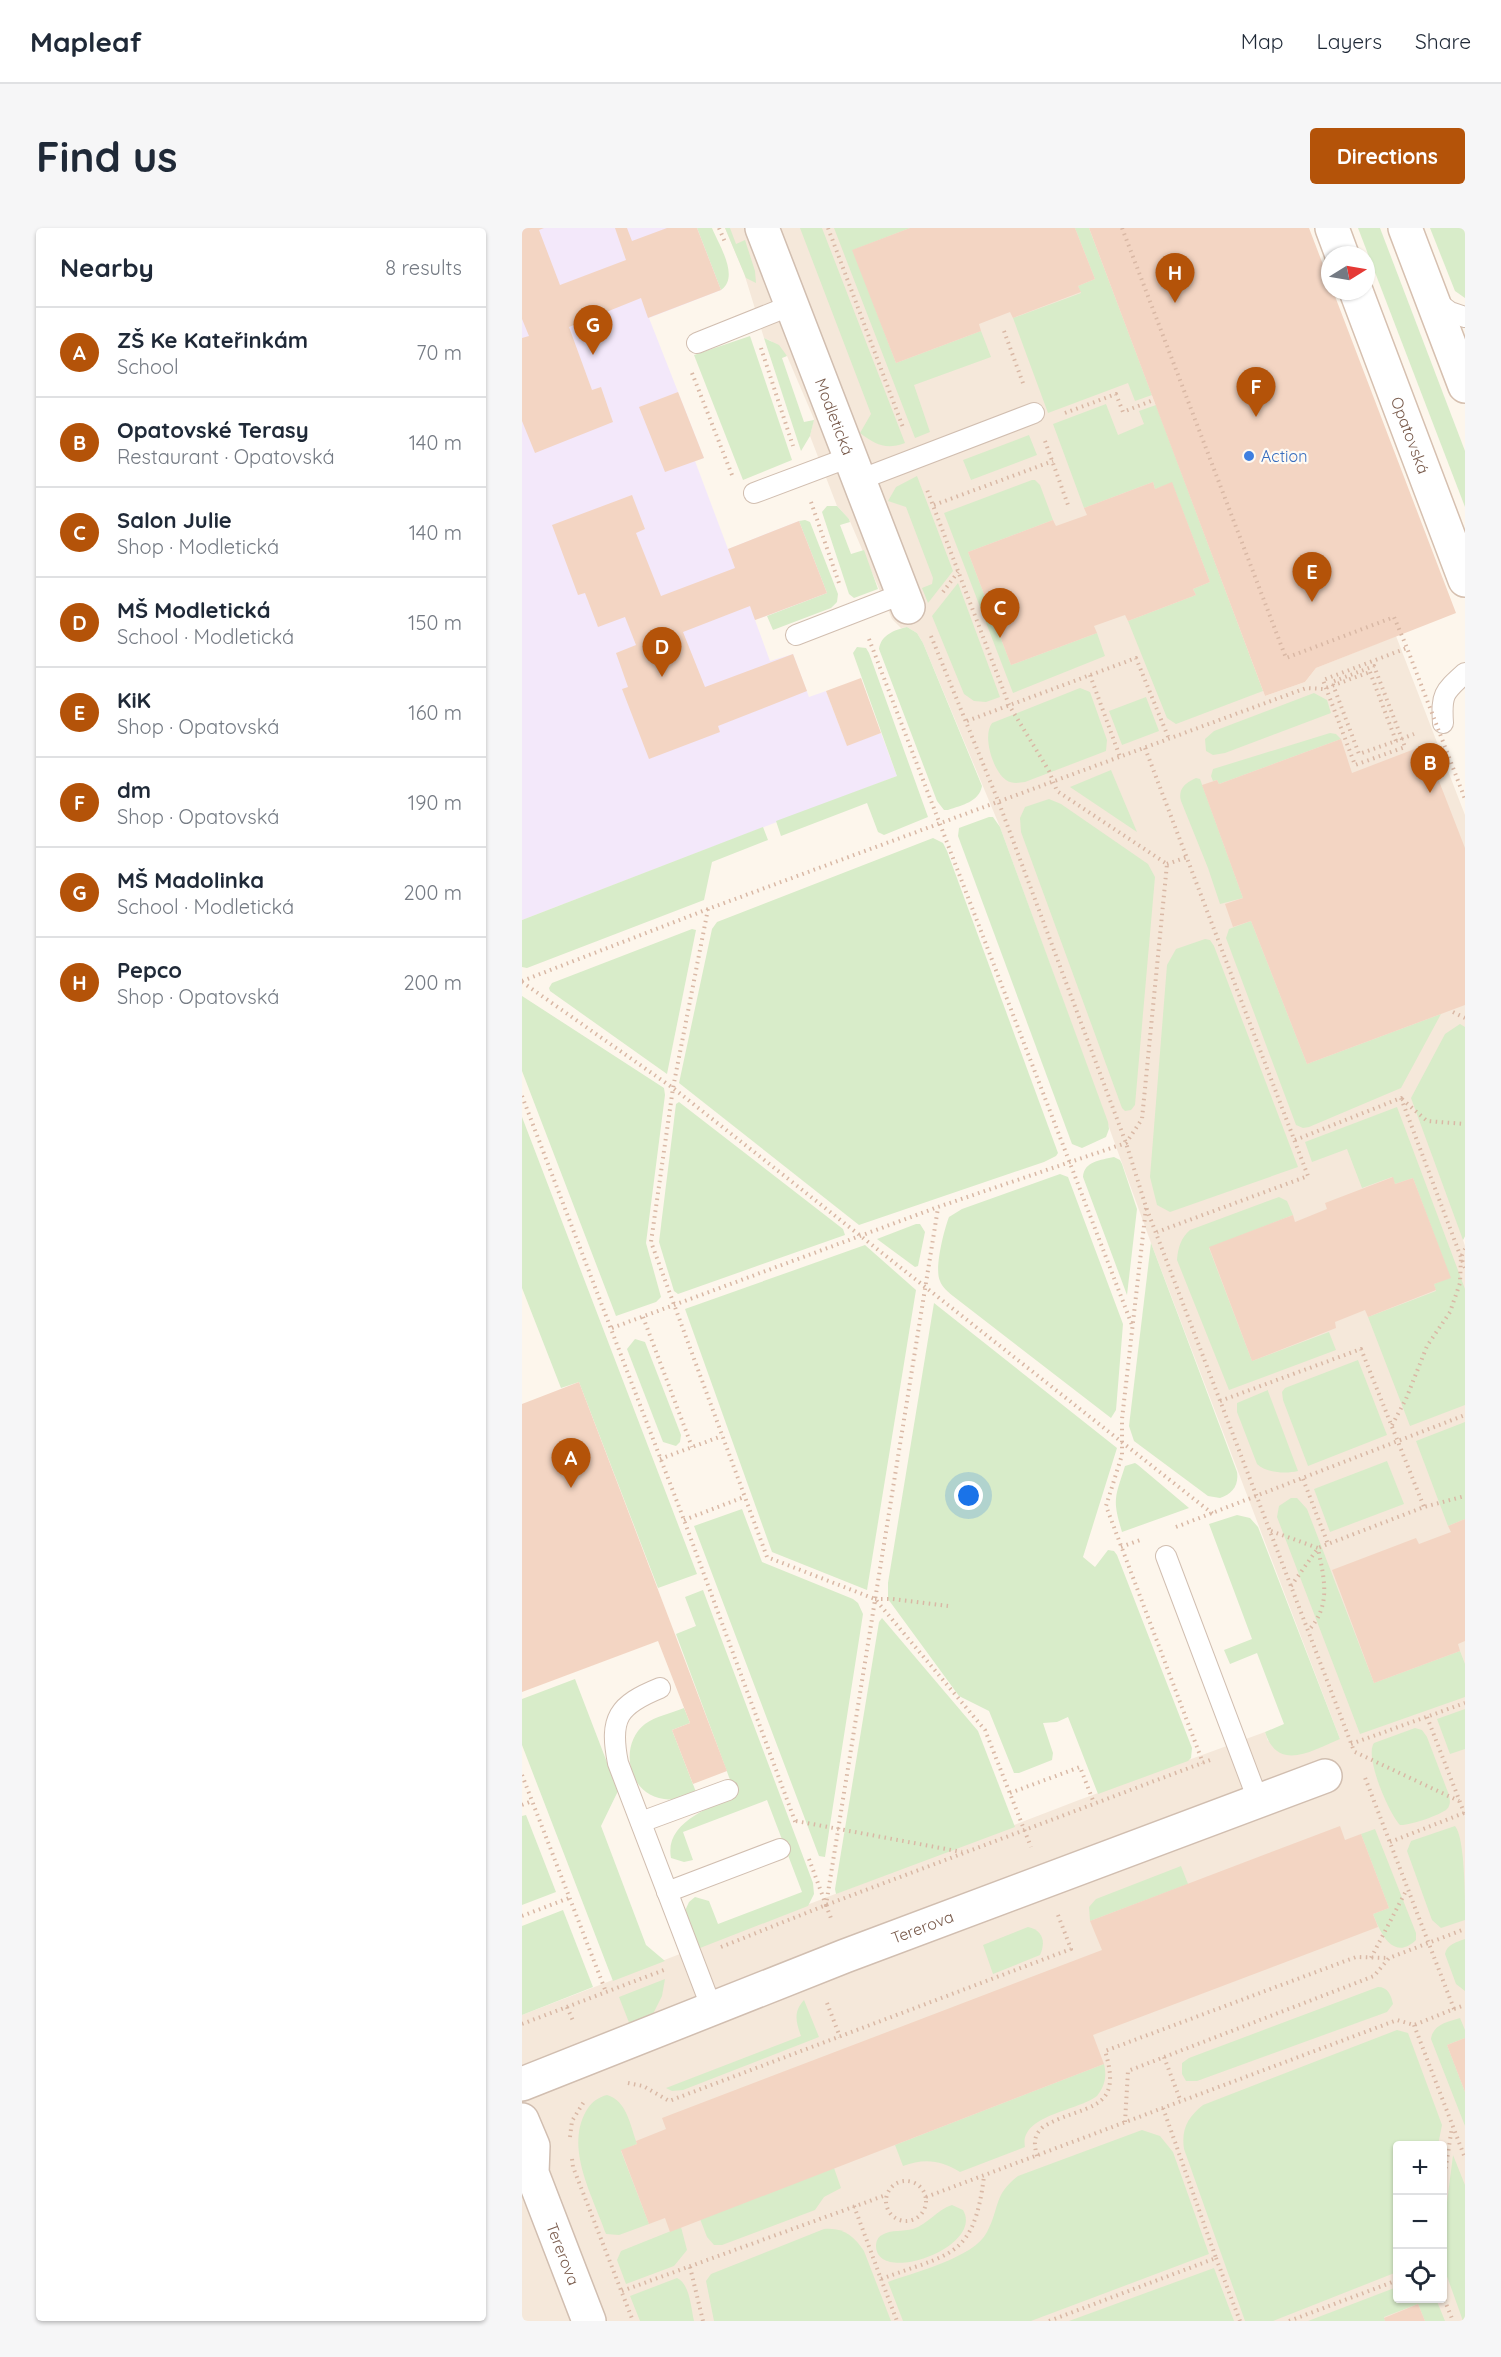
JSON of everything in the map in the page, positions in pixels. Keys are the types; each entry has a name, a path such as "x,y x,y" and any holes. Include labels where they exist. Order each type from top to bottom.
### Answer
{"street":[{"name":"Modletická","path":"762,228 905,600"},
{"path":"1332,228 1339,246"},
{"path":"1404,228 1465,386"},
{"name":"Opatovská","path":"1359,300 1465,580"},
{"name":"Tererova","path":"522,2084 845,1956 1325,1776"},
{"name":"Tererova","path":"522,2120 532,2146 532,2173 589,2321"}],"lane":[{"path":"1431,298 1450,312 1465,317"},
{"path":"697,343 792,305"},
{"path":"754,493 802,475 854,468 1035,413"},
{"path":"796,635 855,612 905,600"},
{"path":"1443,723 1442,699 1451,686 1465,673"},
{"path":"1166,1556 1258,1800"},
{"path":"660,1688 629,1703 621,1711 614,1733 618,1763 712,2009"},
{"path":"641,1822 728,1790"},
{"path":"667,1892 780,1849"}],"path":[{"path":"719,228 727,247"},
{"path":"1122,228 1286,658 1394,616 1465,799"},
{"path":"752,321 811,504 845,599 863,624 1071,1161 1132,1325"},
{"path":"690,367 736,484"},
{"path":"1093,403 1116,394 1123,412 1151,401"},
{"path":"934,505 1053,461"},
{"path":"801,507 811,504"},
{"path":"931,636 999,803 1126,1143 1146,1207 1358,1761"},
{"path":"522,982 708,909 1306,688 1323,690 1332,686 1342,683 1370,672 1396,741 1359,754 1336,692 1332,682 1374,666 1405,747 1355,765 1327,690 1323,680 1407,648"},
{"path":"967,721 1136,658 1169,740"},
{"path":"1090,675 1120,757"},
{"path":"1001,684 1009,705 1022,723 1057,791 1167,864"},
{"path":"1145,748 1308,1176 1157,1232"},
{"path":"1167,864 1187,856"},
{"path":"612,1328 938,1207 1126,1143 1142,1119 1167,864"},
{"path":"708,909 673,1088 651,1242 766,1557 875,1599 948,1606"},
{"path":"522,982 673,1088 1213,1514"},
{"path":"1453,1012 1465,1017"},
{"path":"522,1096 612,1328 799,1832"},
{"path":"1295,1140 1401,1098"},
{"path":"1401,1098 1427,1121 1465,1124"},
{"path":"1401,1098 1465,1268"},
{"path":"826,1905 938,1207"},
{"path":"1146,1207 1132,1325 1122,1455 1106,1506 1203,1763"},
{"path":"1392,1426 1406,1399 1427,1346 1450,1312 1460,1283 1461,1257 1465,1249"},
{"path":"643,1317 692,1447"},
{"path":"1220,1401 1361,1348 1424,1507"},
{"path":"1168,1530 1465,1415"},
{"path":"660,1459 722,1436"},
{"path":"1303,1479 1328,1544"},
{"path":"1291,1587 1318,1548 1424,1507 1465,1496"},
{"path":"684,1520 744,1497"},
{"path":"1270,1530 1318,1548"},
{"path":"1121,1547 1148,1537"},
{"path":"1308,1631 1319,1619 1324,1604 1318,1548"},
{"path":"875,1599 985,1730 1024,1829"},
{"path":"1344,1745 1465,1703"},
{"path":"1390,1842 1465,1813 1427,1716"},
{"path":"522,2024 963,1852 1239,1750"},
{"path":"1355,1752 1459,1801"},
{"path":"1010,1793 1080,1767 1094,1803"},
{"path":"1362,1771 1454,2009"},
{"path":"522,1775 606,1992"},
{"path":"522,1805 532,1802"},
{"path":"795,1821 838,1831 901,1839 963,1852"},
{"path":"807,1852 826,1905"},
{"path":"1371,1958 1408,1888"},
{"path":"522,1916 569,1898"},
{"path":"570,2141 572,2121 586,2098 599,2088 612,2083 643,2086 669,2102 1071,1949 1056,1910"},
{"path":"1037,2156 1034,2143 1038,2132 1043,2127 1096,2106 1104,2098 1112,2076 1105,2051 1356,1957 1389,1958 1465,1929"},
{"path":"1125,2122 1128,2071 1374,1976 1389,1958"},
{"path":"825,1998 840,2037"},
{"path":"926,2197 1397,2020 1414,2025 1465,2005"},
{"path":"567,2007 599,2088"},
{"path":"1414,2025 1465,2158"},
{"path":"1164,2057 1181,2102"},
{"path":"1163,2108 1240,2321"},
{"path":"1447,2162 1452,2124"},
{"path":"571,2150 573,2167 633,2321"},
{"path":"880,2278 943,2256 954,2251 964,2242 972,2230 981,2204 984,2176"},
{"path":"901,2181 912,2181 921,2187 926,2197 926,2208 919,2217 909,2222 899,2221 890,2215 885,2205 886,2194 891,2186 901,2181"},
{"path":"621,2292 886,2194"},
{"path":"854,2206 897,2321"},
{"path":"1049,2321 1216,2258"},
{"path":"690,2267 702,2321"},
{"path":"1289,2321 1393,2282"},
{"path":"1446,2303 1453,2321"}],"shaded area":[{"path":"522,228 697,228 721,290 649,318 704,458 695,461 728,549 799,521 827,593 755,620 770,661 793,654 809,697 826,691 847,745 881,733 897,776 522,920"},
{"path":"725,228 1089,228 1265,696 1305,682 1316,668 1396,636 1465,815 1465,1236 1463,1240 1465,1246 1465,2321 522,2321 522,2015 1079,1800 1265,1732 1268,1741 1340,1739 1151,1243 1000,827 923,643 917,633 907,627 901,628 892,619 849,519 837,506 810,436 814,419 787,356 771,341 764,338 744,273"}],"green space":[{"path":"697,228 712,228 723,252 729,277 721,290"},
{"path":"725,228 730,228 736,244 745,240 755,271 756,283 746,278"},
{"path":"800,228 822,228 905,443 892,446 881,445 860,433 871,414"},
{"path":"834,228 910,228 853,250 896,363 981,331 991,357 914,385 930,432 915,438"},
{"path":"1075,228 1089,228 1152,395 1135,401 1128,383 1048,413 1013,318 1081,293 1078,286 1095,279"},
{"path":"1358,228 1380,228 1465,451 1465,507 1375,272 1375,246 1365,246"},
{"path":"1430,228 1465,228 1465,298 1455,291"},
{"path":"750,336 792,460 743,480 694,355"},
{"path":"764,338 779,345 787,356 782,358 804,422 814,420 810,436 801,451"},
{"path":"1106,404 1118,435 1144,424 1139,411 1156,405 1263,691 1176,724 1167,718 1128,621 1196,595 1193,589 1210,582 1172,483 1155,489 1153,482 1084,508 1053,424"},
{"path":"1029,435 1037,455 971,480 963,460"},
{"path":"917,476 953,571 928,603 922,588 932,584 933,578 906,507 888,501 896,487"},
{"path":"1032,480 1040,485 1053,520 968,552 1011,665 1097,633 1105,656 1013,693 944,513"},
{"path":"827,506 837,506 849,519 850,522 840,525 851,554 864,550 878,589 854,598 849,594 822,512"},
{"path":"799,521 810,522 838,594 837,602 831,608 773,630 767,616 827,593"},
{"path":"958,583 1000,697 986,702 974,701 964,694 932,616"},
{"path":"907,627 917,633 923,643 982,786 974,799 948,810 944,810 937,801 879,649 882,640 889,634"},
{"path":"857,647 866,648 869,653 928,817 884,835 878,832 867,803 781,836 776,821 897,776 853,653"},
{"path":"1080,688 1090,692 1107,740 1106,751 1025,782 1013,783 1001,776 990,753 988,736 992,723"},
{"path":"1314,693 1327,700 1331,713 1225,753 1213,755 1206,751 1205,739 1214,731"},
{"path":"1146,697 1159,731 1122,745 1109,711"},
{"path":"1330,733 1336,734 1341,739 1219,784 1217,780 1213,781 1211,776 1213,769"},
{"path":"1111,770 1137,832 1070,787"},
{"path":"1196,778 1200,779 1243,898 1220,904 1181,801 1183,787"},
{"path":"1049,799 1061,804 1148,864 1155,877 1135,1105 1131,1110 1125,1111 1122,1108 1021,832 1020,818 1025,807"},
{"path":"993,817 1000,827 1108,1122 1109,1129 1106,1137 1082,1148 1072,1144 958,836 959,828"},
{"path":"763,827 768,840 712,862 704,900 527,968 522,967 522,920"},
{"path":"933,838 943,843 947,851 1058,1153 1044,1162 859,1225 679,1083 712,929 717,922"},
{"path":"1251,921 1307,1064 1441,1014 1401,1088 1309,1127 1303,1128 1296,1125 1226,938 1229,929"},
{"path":"692,929 696,930 667,1074 550,991 552,983"},
{"path":"1205,939 1210,940 1214,946 1298,1167 1170,1212 1157,1205 1150,1177 1167,965 1176,949"},
{"path":"522,996 664,1088 665,1095 646,1243 661,1297 656,1302 616,1316 522,1071"},
{"path":"1460,1024 1465,1027 1465,1236 1463,1240 1411,1098 1445,1034"},
{"path":"679,1102 843,1229 845,1235 678,1294 674,1291 659,1242 676,1104"},
{"path":"1397,1107 1465,1289 1465,1405 1410,1426 1368,1317 1436,1291 1434,1284 1450,1277 1413,1178 1395,1184 1392,1177 1362,1188 1347,1149 1312,1162 1305,1142"},
{"path":"522,1117 697,1574 658,1588 579,1382 561,1388 522,1288"},
{"path":"1114,1157 1122,1164 1137,1209 1127,1295 1083,1177 1090,1164"},
{"path":"1060,1174 1068,1177 1123,1324 1116,1410 1111,1418 951,1294 942,1285 938,1275 940,1249 949,1217 962,1209"},
{"path":"1279,1197 1287,1201 1293,1215 1209,1248 1252,1361 1329,1332 1336,1350 1229,1390 1177,1260 1179,1247 1190,1230"},
{"path":"920,1224 925,1232 918,1266 915,1267 877,1239"},
{"path":"1151,1243 1237,1472 1234,1489 1220,1498 1208,1496 1134,1441 1129,1426"},
{"path":"865,1245 916,1290 867,1590 772,1552 685,1309"},
{"path":"934,1303 1117,1448 1083,1557 1095,1567 1108,1550 1114,1551 1117,1555 1192,1748 1191,1758 1188,1761 1098,1794 1068,1717 1057,1722 1043,1723 1053,1753 1052,1760 1014,1773 989,1711 959,1696 888,1599 888,1583"},
{"path":"635,1339 645,1342 681,1435 680,1442 676,1446 663,1442 627,1349"},
{"path":"1358,1360 1387,1435 1308,1466 1282,1392 1285,1388"},
{"path":"1268,1390 1298,1471 1276,1472 1257,1464 1237,1412 1237,1403"},
{"path":"1465,1422 1465,1519 1448,1526 1416,1441"},
{"path":"1387,1461 1404,1504 1330,1532 1314,1489"},
{"path":"1135,1463 1189,1508 1122,1532 1116,1505 1117,1492 1125,1466"},
{"path":"1291,1498 1297,1498 1307,1509 1374,1683 1460,1651 1465,1664 1465,1697 1360,1734 1277,1517 1279,1506"},
{"path":"742,1509 762,1562 853,1599 858,1603 863,1614 825,1857 819,1856 694,1526"},
{"path":"1237,1515 1250,1518 1258,1527 1340,1739 1308,1752 1287,1755 1278,1752 1271,1745 1265,1732 1284,1724 1257,1653 1230,1664 1224,1650 1252,1639 1209,1524"},
{"path":"703,1590 813,1883 814,1894 808,1906 700,1948 684,1913 689,1902 695,1897 709,1901 718,1924 802,1892 767,1800 683,1832 693,1860 684,1862 671,1858 671,1845 682,1825 703,1811 736,1796 676,1634 696,1626 685,1597"},
{"path":"882,1618 978,1731 1015,1827 836,1894 879,1622"},
{"path":"575,1679 618,1791 601,1826 646,1945 665,1961 613,1981 522,1745 522,1699"},
{"path":"684,1708 690,1723 672,1730 696,1792 664,1799 642,1789 635,1779 631,1768 632,1744 637,1733 649,1721"},
{"path":"1465,1709 1465,1749 1450,1754 1437,1719"},
{"path":"1415,1728 1422,1730 1427,1737 1449,1795 1450,1804 1447,1809 1438,1814 1417,1822 1400,1825 1379,1785 1372,1760 1372,1750 1374,1743"},
{"path":"526,1815 556,1892 522,1905 522,1816"},
{"path":"1455,1826 1463,1855 1465,1920 1441,1928 1432,1920 1407,1851 1411,1841"},
{"path":"1375,1829 1416,1933 1416,1940 1401,1948 1388,1942 1373,1914 1389,1908 1361,1834"},
{"path":"1181,1866 1188,1884 1090,1921 1089,1907 1096,1899"},
{"path":"563,1910 593,1987 522,2015 522,1926"},
{"path":"1028,1927 1037,1931 1042,1937 1043,1946 1040,1955 993,1974 983,1945"},
{"path":"1465,1939 1465,1991 1456,1984 1445,1954 1450,1946"},
{"path":"665,1979 662,1996 652,2016 630,2025 619,1997"},
{"path":"1378,1987 1387,1990 1391,1998 1393,2004 1387,2012 1197,2081 1186,2081 1182,2074 1182,2063 1189,2058"},
{"path":"804,2000 819,2037 683,2090 672,2091 666,2088 801,2036 796,2017"},
{"path":"1460,2018 1465,2030 1465,2038 1447,2045 1465,2092 1465,2126 1431,2039 1438,2027"},
{"path":"1397,2030 1408,2033 1442,2125 1439,2141 1393,2141 1393,2274 1273,2321 1245,2321 1184,2149 1187,2124 1193,2114 1203,2105"},
{"path":"1104,2064 1105,2081 1097,2096 1040,2121 1031,2128 1026,2136 1025,2147 960,2172 946,2165 925,2161 903,2166 895,2145"},
{"path":"607,2095 623,2107 632,2127 637,2144 621,2151 649,2224 619,2235 606,2234 588,2187 579,2155 578,2138 581,2123 588,2108 599,2098"},
{"path":"1142,2130 1160,2136 1173,2152 1209,2254 1031,2321 903,2321 888,2282 957,2257 980,2241 987,2232 1004,2189 1018,2176"},
{"path":"1453,2155 1465,2185 1465,2321 1463,2321 1447,2276 1447,2202"},
{"path":"834,2168 841,2188 824,2197 815,2210 722,2245 714,2245 707,2237 700,2219"},
{"path":"952,2205 963,2210 966,2224 959,2237 945,2248 928,2257 910,2262 893,2262 881,2257 876,2246 881,2236 889,2232 918,2227"},
{"path":"681,2227 687,2250 674,2266 626,2284 617,2260 621,2251"},
{"path":"824,2229 842,2231 852,2237 864,2251 891,2321 714,2321 706,2281 711,2274"},
{"path":"1214,2268 1234,2321 1069,2321"},
{"path":"677,2278 685,2285 694,2321 640,2321 630,2296"},
{"path":"1393,2289 1393,2303 1438,2303 1445,2321 1425,2321 1418,2304 1384,2317 1385,2321 1308,2321"}],"building":[{"path":"522,228 544,228 539,230 560,285 626,260 615,228 627,228 632,241 667,228 697,228 721,290 648,318 641,298 569,327 592,390 601,387 613,422 535,453 522,421 522,338 529,336 522,319"},
{"path":"910,228 1075,228 1095,279 1078,286 1081,292 1013,318 1010,312 979,324 981,331 896,363 852,250"},
{"path":"1089,228 1309,228 1321,259 1321,300 1336,300 1456,613 1316,668 1305,682 1265,696"},
{"path":"678,392 704,458 665,472 639,407"},
{"path":"1153,482 1155,489 1172,482 1210,582 1193,589 1196,595 1128,621 1125,615 1094,626 1097,633 1011,665 968,552 1053,520 1056,526 1087,515 1084,508"},
{"path":"632,495 645,529 636,533 661,596 735,568 728,549 799,521 827,593 755,620 750,606 683,632 705,687 793,654 807,691 718,726 720,732 649,759 622,689 628,687 616,653 636,645 625,617 598,627 585,593 578,595 552,525"},
{"path":"861,678 881,733 847,746 826,691"},
{"path":"1341,739 1352,773 1425,745 1465,848 1465,1005 1307,1064 1251,921 1233,927 1225,904 1243,898 1202,785 1217,780 1219,784"},
{"path":"1393,1177 1395,1184 1413,1178 1451,1278 1434,1284 1436,1290 1368,1317 1365,1310 1335,1322 1336,1328 1252,1361 1209,1247 1293,1215 1295,1222 1327,1209 1325,1203"},
{"path":"579,1382 727,1771 693,1784 672,1730 690,1723 658,1641 522,1692 522,1404"},
{"path":"1465,1519 1465,1641 1458,1644 1460,1651 1374,1683 1332,1570 1416,1538 1419,1544 1451,1532 1448,1526"},
{"path":"1340,1826 1345,1840 1361,1834 1389,1908 1373,1914 1378,1927 1093,2035 1104,2064 670,2232 665,2218 649,2224 621,2150 637,2144 636,2141 666,2129 662,2118 1102,1950 1090,1921"},
{"path":"1465,2038 1465,2092 1447,2045"},
{"path":"1418,2304 1425,2321 1385,2321 1384,2318"}],"place":[{"name":"Pepco","path":"1175,303"},
{"name":"MŠ Madolinka","path":"593,355"},
{"name":"dm","path":"1256,417"},
{"name":"Action","path":"1249,456"},
{"name":"KiK","path":"1312,602"},
{"name":"Salon Julie","path":"1000,638"},
{"name":"MŠ Modletická","path":"662,677"},
{"name":"Opatovské Terasy","path":"1430,793"},
{"name":"ZŠ Ke Kateřinkám","path":"571,1488"}]}
